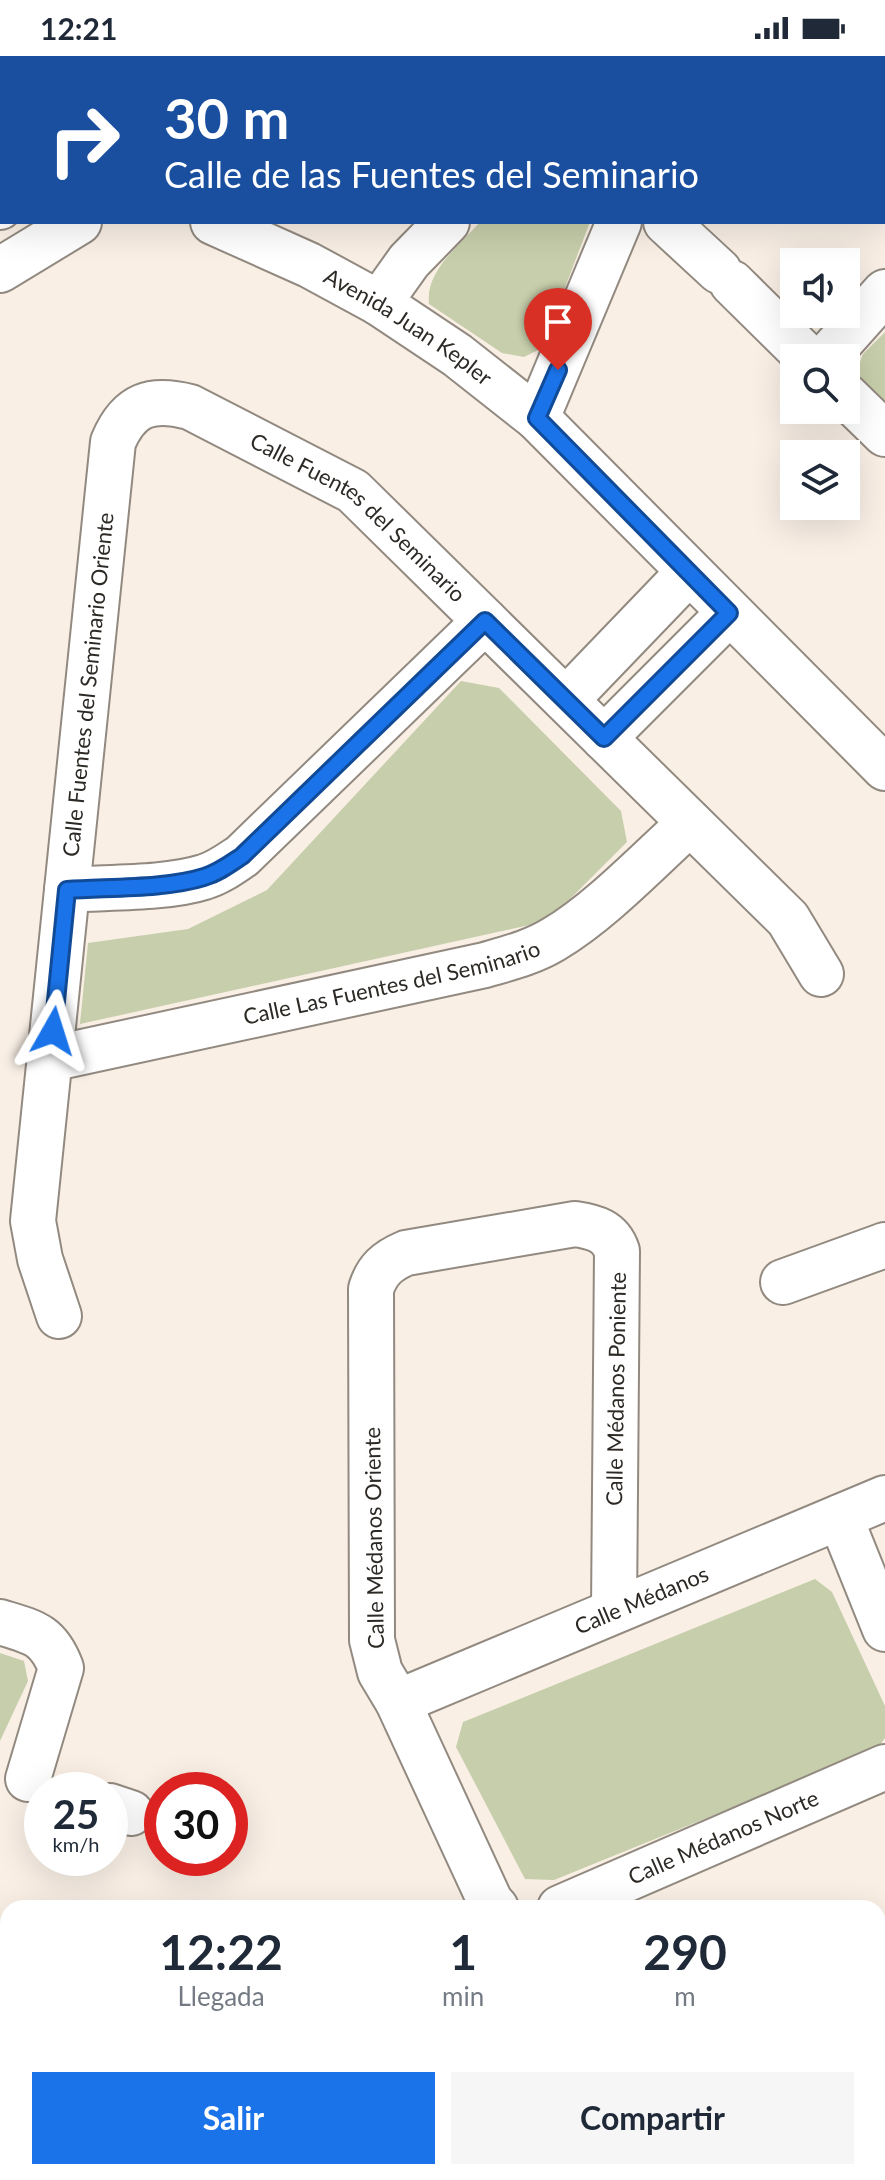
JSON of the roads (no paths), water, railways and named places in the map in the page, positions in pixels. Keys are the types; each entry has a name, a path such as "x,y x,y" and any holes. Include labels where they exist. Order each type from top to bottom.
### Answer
{"street":[{"path":"0,270 76,224"},
{"name":"Avenida Juan Kepler","path":"217,224 309,265 379,303 457,355 537,418 885,768"},
{"path":"379,303 409,261 445,224"},
{"path":"537,418 618,224"},
{"path":"668,224 794,344"},
{"path":"839,344 885,292"},
{"name":"Calle Fuentes del Seminario","path":"132,411 149,404 169,402 190,407 353,491 788,919 821,974"},
{"path":"860,410 885,434"},
{"name":"Calle Fuentes del Seminario Oriente","path":"59,1316 40,1259 33,1221 113,442 121,422 132,411"},
{"path":"566,700 689,572"},
{"path":"604,738 729,613"},
{"path":"67,890 179,882 204,877 224,868 242,856 485,621"},
{"name":"Calle Las Fuentes del Seminario","path":"50,1059 485,965 526,953 555,939 584,918 690,823"},
{"name":"Calle Médanos Poniente","path":"406,1253 575,1224 600,1229 614,1241 617,1251 614,1610"},
{"path":"783,1282 885,1245"},
{"name":"Calle Médanos Oriente","path":"406,1253 383,1266 375,1275 371,1289 372,1640 380,1672 398,1702 490,1900"},
{"name":"Calle Médanos","path":"398,1702 885,1498"},
{"path":"840,1517 873,1564 885,1629"},
{"path":"0,1622 38,1634 55,1651 61,1668 32,1772"},
{"name":"Calle Médanos Norte","path":"578,1900 885,1767"}]}
